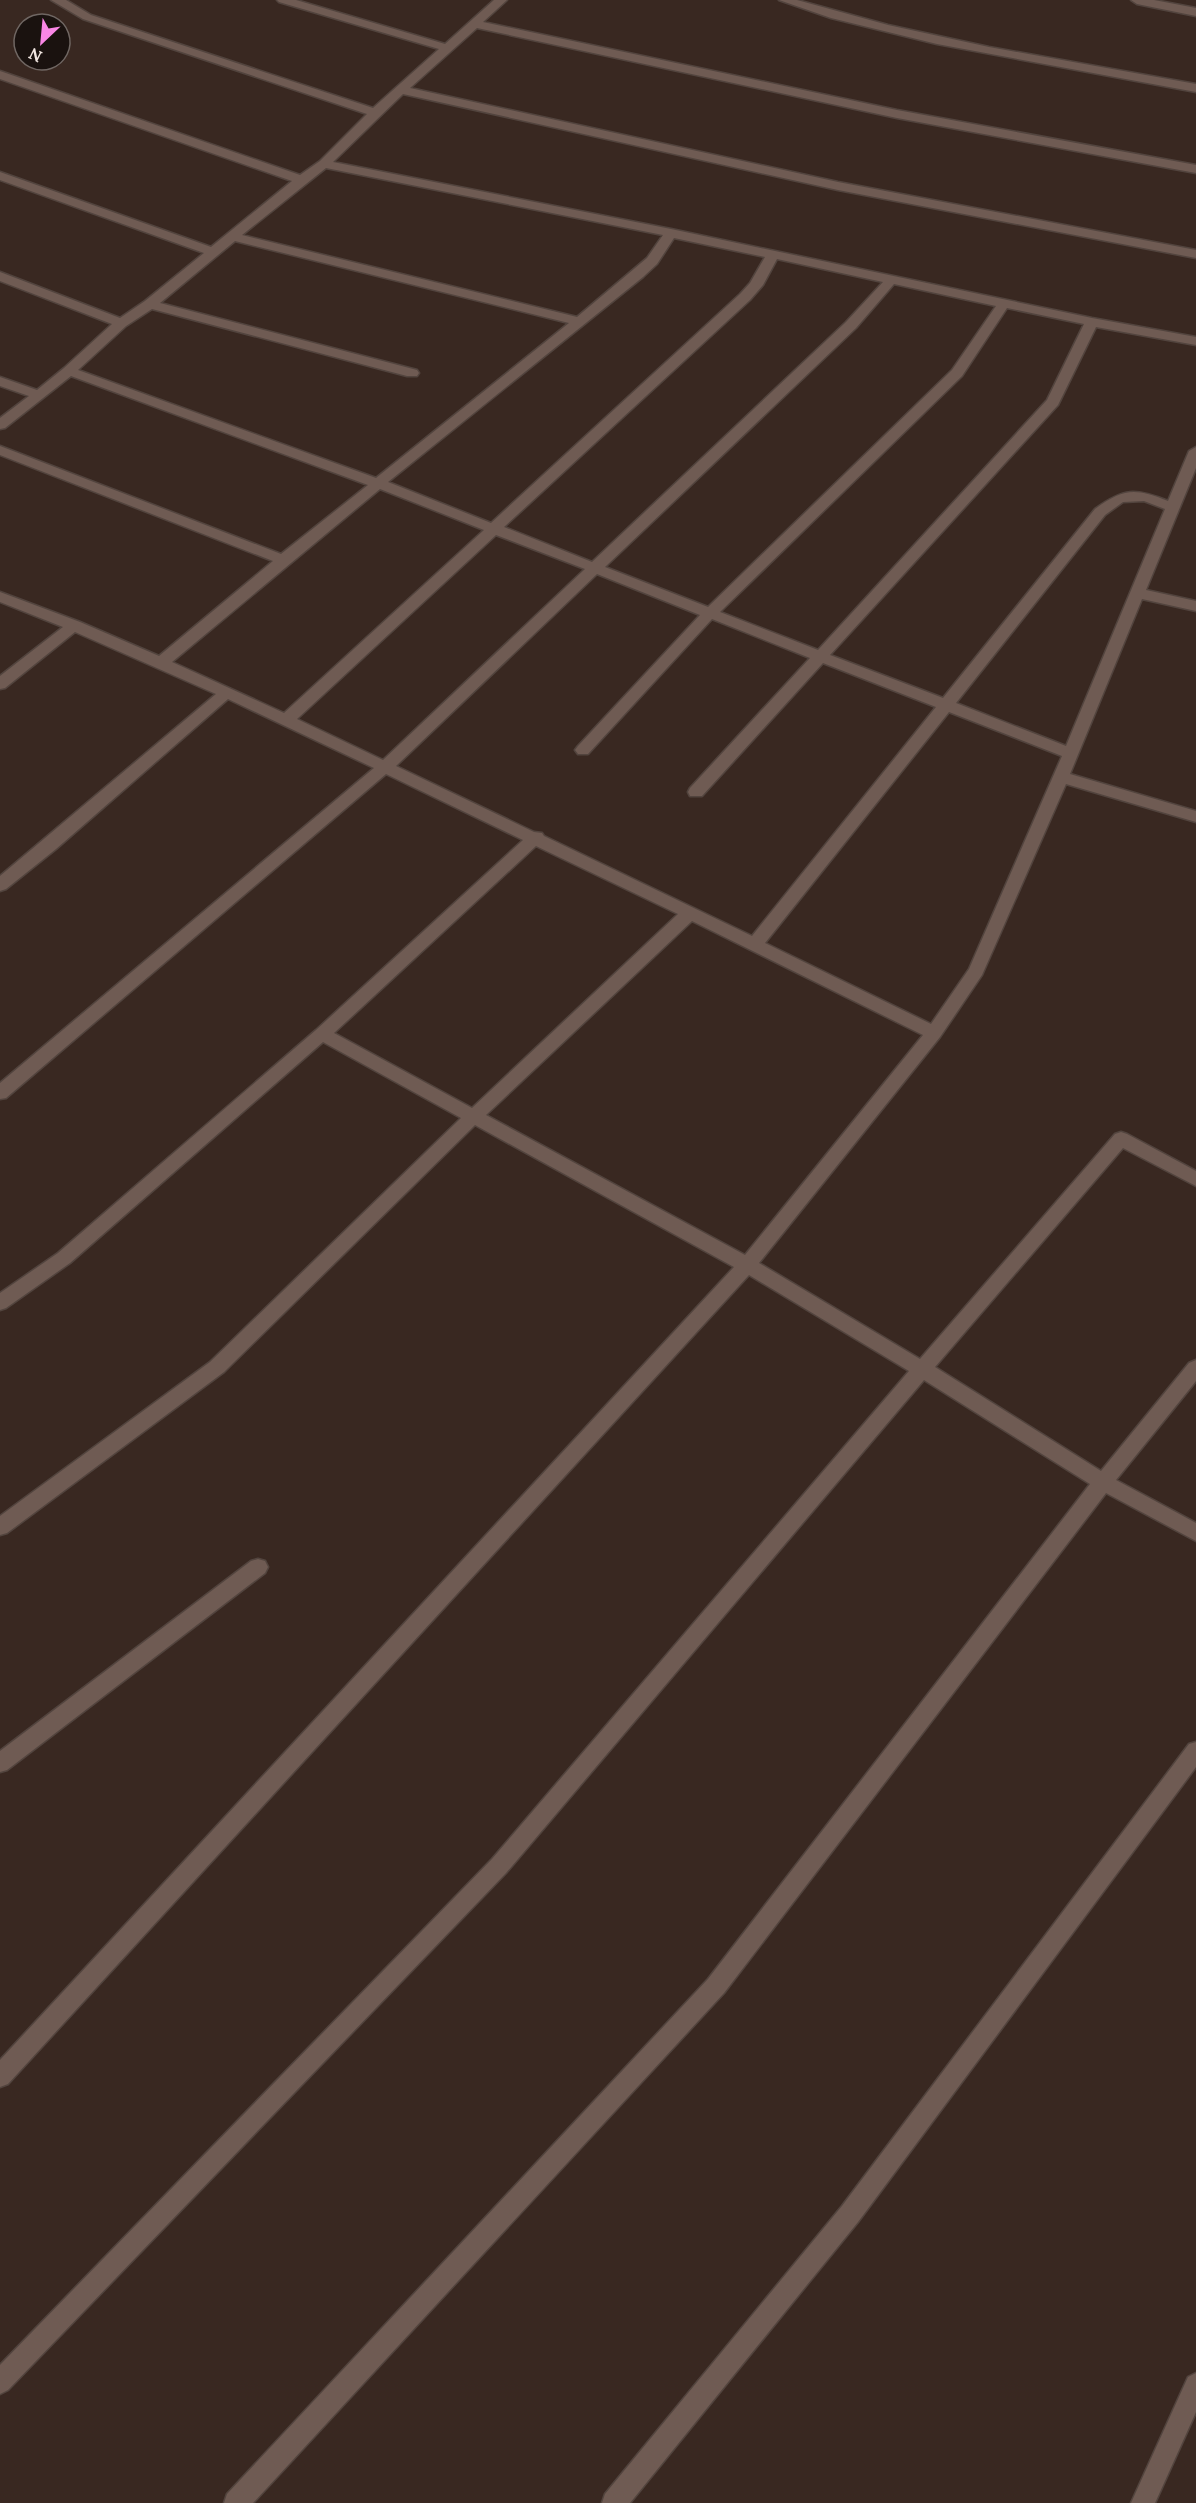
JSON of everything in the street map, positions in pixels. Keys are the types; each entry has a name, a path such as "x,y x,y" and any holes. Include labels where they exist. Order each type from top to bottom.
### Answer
{"street":[{"path":"57,0 87,16 375,113"},
{"path":"283,0 447,48"},
{"path":"0,425 69,371 121,323 150,304 231,236 324,164 375,113 501,0"},
{"path":"785,0 846,20 929,38 1196,88"},
{"path":"1137,0 1196,12"},
{"path":"474,24 897,114 1196,169"},
{"path":"0,75 301,180"},
{"path":"401,90 838,186 1196,254"},
{"path":"324,164 1196,341"},
{"path":"0,176 213,252"},
{"path":"160,664 283,560 638,274 652,261 671,233"},
{"path":"231,236 578,321"},
{"path":"286,720 745,297 756,285 773,254"},
{"path":"0,276 121,323"},
{"path":"0,1093 385,767 851,325 892,279"},
{"path":"584,750 710,613 957,373 1004,303"},
{"path":"150,304 411,373"},
{"path":"696,792 1053,402 1092,321"},
{"path":"69,371 380,484 1071,754"},
{"path":"0,381 39,395"},
{"path":"0,450 283,560"},
{"path":"0,2076 747,1265 934,1033 976,971 1071,754 1196,451"},
{"path":"756,943 1100,512 1120,498 1145,497 1172,507"},
{"path":"1137,593 1196,606"},
{"path":"0,597 75,625 286,720 756,943 934,1033"},
{"path":"0,684 75,625"},
{"path":"0,885 51,845 226,693"},
{"path":"1060,777 1196,818"},
{"path":"0,1303 64,1258 322,1034 536,837"},
{"path":"0,1527 217,1367 473,1117 691,912"},
{"path":"322,1034 747,1265 922,1369 1103,1482 1196,1533"},
{"path":"0,2382 499,1866 1121,1139 1196,1179"},
{"path":"236,2503 716,1986 1103,1482 1196,1368"},
{"path":"0,1764 258,1567"},
{"path":"614,2503 850,2214 1196,1751"},
{"path":"1143,2503 1196,2385"}]}
